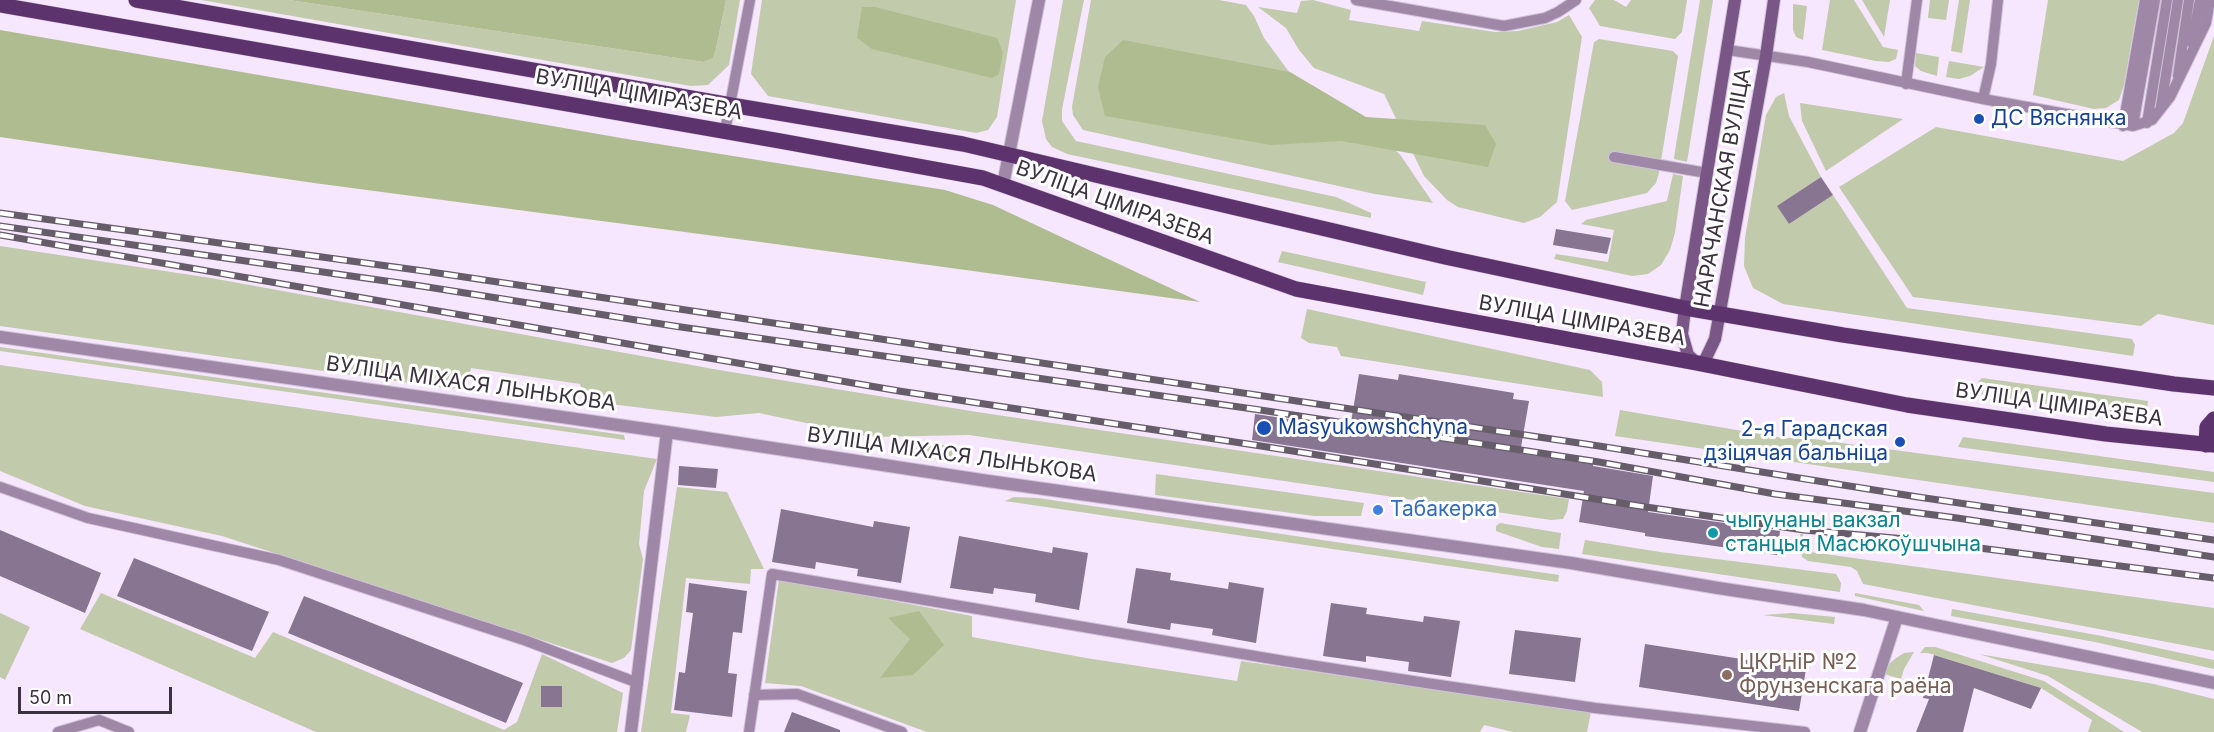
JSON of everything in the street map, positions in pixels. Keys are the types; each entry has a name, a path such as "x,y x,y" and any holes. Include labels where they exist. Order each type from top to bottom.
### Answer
{"main road":[{"name":"ВУЛІЦА ЦІМІРАЗЕВА","path":"136,0 963,144 1445,257 1684,308 1854,337 2214,388"},
{"name":"НАРАЧАНСКАЯ ВУЛІЦА","path":"1735,0 1684,308 1682,334 1688,355 1696,363 1705,360 1715,339 1767,56 1774,0"},
{"name":"ВУЛІЦА ЦІМІРАЗЕВА","path":"0,5 983,178 1296,290 1696,363 1907,405 2106,434 2210,445"},
{"path":"2210,445 2207,427 2214,419"}],"street":[{"path":"1003,185 1039,0"},
{"name":"ВУЛІЦА МІХАСЯ ЛЫНЬКОВА","path":"0,337 667,432 923,472 1571,563 1864,610 2214,683"},
{"path":"632,732 667,432"},
{"path":"1860,732 1897,617"}],"lane":[{"path":"725,131 750,0"},
{"path":"1356,0 1504,26 1545,18 1576,0"},
{"path":"1906,84 1917,0"},
{"path":"1983,99 1991,64 1998,0"},
{"path":"2128,126 2145,0"},
{"path":"2128,126 2155,0"},
{"path":"2147,123 2167,0"},
{"path":"2161,109 2178,0"},
{"path":"2176,85 2189,0"},
{"path":"2189,58 2200,0"},
{"path":"1728,50 1808,62 1906,84 2128,126 2147,123 2161,109 2176,85 2206,23 2210,0"},
{"path":"1614,157 1707,173"},
{"path":"0,487 88,518 279,560 524,640 638,683"},
{"path":"749,732 772,574 1426,683 1595,708 1805,732"},
{"path":"754,695 797,694 902,732"},
{"path":"58,732 99,720 129,732"}],"green space":[{"path":"201,0 289,0 704,62 713,58 726,0 740,0 729,65 708,85 691,86"},
{"path":"289,0 726,0 713,58 704,62"},
{"path":"762,0 1016,0 997,117 988,130 976,133 768,96 751,74"},
{"path":"1063,0 1084,0 1062,109 1062,121 1076,141 1336,197 1371,213 1371,218 1067,154 1052,147 1046,139 1042,121"},
{"path":"1091,0 1219,0 1246,5 1264,38 1295,80 1366,118 1401,156 1433,203 1375,194 1083,130 1073,115 1072,107"},
{"path":"1313,0 1351,10 1349,20 1419,31 1422,21 1495,32 1518,31 1557,22 1569,15 1582,37 1557,202 1540,217 1524,223 1458,207 1447,200 1424,176 1384,94 1314,68 1299,50 1286,28 1258,7 1297,13 1301,1"},
{"path":"1595,0 1614,0 1626,7 1631,0 1687,0 1682,32 1675,39 1600,26 1589,8"},
{"path":"1700,0 1713,0 1687,162 1674,159"},
{"path":"1830,0 1854,0 1883,47 1898,50 1896,59 1889,62 1876,61 1822,50"},
{"path":"1862,0 1890,0 1884,37"},
{"path":"1930,0 1949,0 1946,20 1928,18"},
{"path":"1959,0 1970,0 1962,53 1951,51"},
{"path":"2048,0 2139,0 2124,85 2119,100 2106,108 2094,109 2033,95"},
{"path":"1793,4 1807,6 1803,40 1796,37 1793,30"},
{"path":"862,7 875,7 997,38 1003,53 999,74 992,78 872,49 857,38"},
{"path":"0,30 627,139 945,190 993,205 1200,302 314,183 0,137"},
{"path":"2214,36 2214,325 2158,314 2141,326 1913,297 1839,187 1936,127 2123,161 2174,133 2183,123"},
{"path":"1599,39 1673,51 1678,56 1656,183 1647,193 1572,210 1565,201 1594,42"},
{"path":"1123,40 1290,72 1366,117 1485,125 1496,144 1488,167 1341,141 1271,145 1105,116 1098,87 1105,57"},
{"path":"1916,53 1939,57 1937,76 1921,71 1915,66"},
{"path":"1949,61 1984,67 1970,76 1959,79 1946,77"},
{"path":"1784,93 1789,116 1821,177 1778,206 1789,224 1833,195 1907,308 2132,339 2135,345 2133,356 1783,304 1753,288 1744,266 1745,238 1766,115 1776,97"},
{"path":"1800,103 1903,119 1826,171 1802,121"},
{"path":"1673,174 1683,176 1675,233 1670,250 1661,265 1648,274 1632,276 1554,259 1556,254 1608,262 1614,230 1581,224 1586,220 1667,201"},
{"path":"0,246 211,278 719,370 977,412 1569,499 1563,519 1551,520 969,435 872,437 759,413 716,417 586,401 580,384 471,368 470,373 453,389 0,326"},
{"path":"1282,251 1426,282 1423,295 1278,262"},
{"path":"1307,309 1590,370 1602,382 1603,397 1341,356 1337,347 1309,343 1301,338"},
{"path":"0,347 624,435 625,440 0,351"},
{"path":"0,365 657,459 644,491 639,544 643,559 631,650 624,658 612,663 222,536 85,506 0,471"},
{"path":"1982,378 2148,401 2146,419 1981,394 1978,382"},
{"path":"1620,410 1783,438 1805,438 2214,493 2214,523 1615,436"},
{"path":"1963,437 2214,472 2214,482 1958,447"},
{"path":"955,444 951,461 888,450"},
{"path":"1156,474 1364,503 1361,516 1314,516 1155,495"},
{"path":"677,487 727,492 764,569 751,569 750,584 686,578 671,713 690,715 686,732 641,732"},
{"path":"1014,497 1038,498 1559,575 1558,582 1005,501"},
{"path":"1500,523 1561,533 1559,549 1542,547 1496,531 1496,526"},
{"path":"1800,534 1803,534 1803,551 2214,608 2214,651 1863,584 1857,571 1851,567 1808,561 1802,557"},
{"path":"1585,540 1660,552 1836,574 1841,583 1840,592 1582,554"},
{"path":"779,579 972,616 972,637 1086,658 1237,681 1241,661 1591,712 1587,732 1513,732 1484,725 1480,732 927,732 801,686 765,683"},
{"path":"101,593 255,658 273,632 504,730 517,722 542,654 623,693 617,732 316,732 80,629"},
{"path":"1855,593 1919,605 1924,611 1855,596"},
{"path":"1952,609 2102,636 2214,660 2214,669 2095,642 1951,616"},
{"path":"919,611 944,645 913,675 880,678 910,639 888,618"},
{"path":"0,613 30,627 5,680 0,677"},
{"path":"1792,613 1835,617 1834,624 1763,615"},
{"path":"1925,647 1935,647 2044,681 2124,732 2088,732 2092,720 2041,688 1928,653 1920,653"},
{"path":"1914,652 1901,679 1884,674 1896,658 1904,653"},
{"path":"1979,654 2154,684 2214,699 2214,732 2142,732 2048,676"}],"building":[{"path":"1821,177 1833,195 1789,224 1777,206"},
{"path":"1556,229 1611,238 1607,254 1553,245"},
{"path":"1359,374 1398,380 1399,374 1514,393 1513,399 1529,401 1520,453 1653,476 1648,512 1780,531 1777,555 1645,536 1645,533 1579,522 1584,491 1252,440 1255,414 1350,428"},
{"path":"679,466 718,469 716,488 678,485"},
{"path":"781,509 873,527 874,521 910,527 901,583 857,576 858,569 816,562 815,569 772,562"},
{"path":"0,530 101,573 85,613 0,576"},
{"path":"959,536 1052,553 1053,547 1088,553 1079,610 1035,602 1036,594 994,588 993,594 950,588"},
{"path":"134,558 269,612 252,651 117,596"},
{"path":"1136,568 1171,573 1170,580 1228,589 1229,582 1264,588 1256,643 1212,635 1213,629 1171,623 1170,630 1127,623"},
{"path":"689,583 747,591 742,633 733,632 728,673 737,674 732,717 674,710 679,672 685,673 693,613 686,612"},
{"path":"304,596 523,683 506,723 288,633"},
{"path":"1331,603 1367,608 1366,614 1423,622 1424,616 1460,621 1451,677 1408,671 1409,662 1366,656 1366,662 1323,656"},
{"path":"1515,630 1581,638 1575,682 1509,674"},
{"path":"1645,644 1806,669 1799,711 1639,687"},
{"path":"1934,655 2041,688 2031,709 1974,688 1963,732 1916,732 1929,699 1923,698"},
{"path":"541,686 562,686 562,707 541,707"},
{"path":"792,712 840,730 840,732 784,732"}],"railway":[{"path":"0,213 424,271 2214,540"},
{"path":"0,226 1267,411 1599,462 1775,494 1957,518 2214,557"},
{"path":"0,235 899,391 1646,507 1804,530 1917,540 2214,578"}],"place":[{"name":"ДС Вяснянка","path":"1979,119"},
{"name":"Masyukowshchyna","path":"1264,428"},
{"name":"2-я Гарадская дзіцячая бальніца","path":"1900,442"},
{"name":"Табакерка","path":"1378,510"},
{"name":"чыгунаны вакзал станцыя Масюкоўшчына","path":"1713,533"},
{"name":"ЦКРНіР №2 Фрунзенскага раёна","path":"1727,675"}]}
